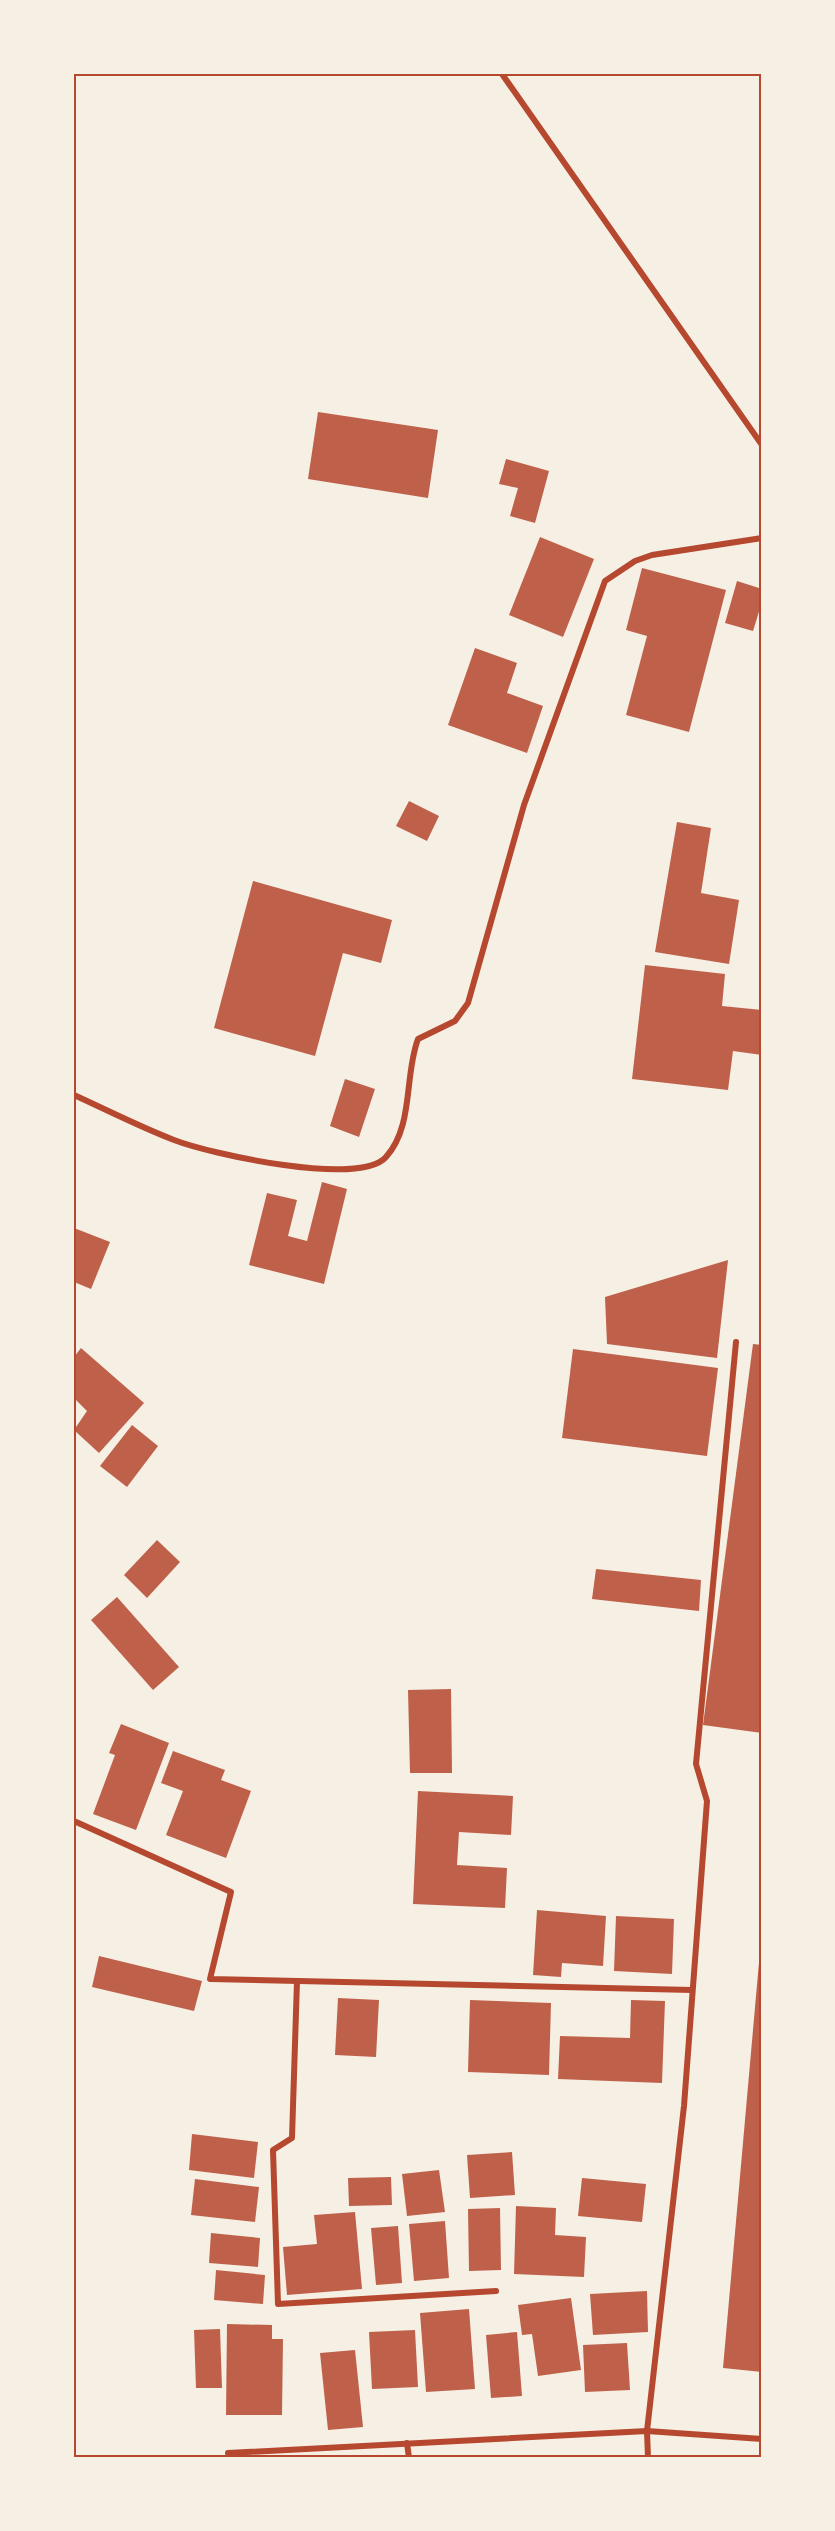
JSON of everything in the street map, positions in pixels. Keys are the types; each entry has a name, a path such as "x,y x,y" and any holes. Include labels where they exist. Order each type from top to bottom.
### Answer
{"street":[{"path":"502,74 762,445"},
{"path":"74,1095 175,1141 254,1161 355,1170 384,1159 392,1150 400,1129 418,1039 455,1021 468,1003 524,805 605,581 635,561 652,555 762,538"},
{"path":"648,2457 647,2431 684,2106 707,1801 696,1764 736,1342"},
{"path":"74,1821 231,1892 210,1979 692,1990"},
{"path":"297,1980 292,2139 273,2150 278,2304 496,2291"},
{"path":"228,2453 647,2431 762,2439"},
{"path":"407,2443 409,2457"}],"building":[{"path":"318,412 438,430 428,498 308,479"},
{"path":"506,459 549,471 535,523 510,516 518,488 499,484"},
{"path":"540,537 594,559 563,637 509,615"},
{"path":"642,568 726,590 689,732 626,715 647,636 626,630"},
{"path":"737,581 762,589 762,602 753,631 725,623"},
{"path":"475,648 517,663 507,693 543,706 527,753 448,725"},
{"path":"409,801 439,816 427,841 396,826"},
{"path":"677,822 711,828 701,893 739,900 729,964 655,952"},
{"path":"253,881 392,920 381,963 343,953 315,1056 214,1028"},
{"path":"645,965 725,974 722,1006 762,1010 762,1055 733,1051 728,1090 632,1079"},
{"path":"345,1079 375,1089 359,1137 330,1126"},
{"path":"322,1182 347,1189 324,1284 249,1265 267,1193 297,1200 288,1236 307,1241"},
{"path":"74,1228 110,1242 91,1289 74,1282"},
{"path":"728,1260 717,1358 607,1344 605,1297"},
{"path":"753,1344 762,1345 762,1733 703,1725"},
{"path":"81,1348 144,1403 99,1453 74,1430 87,1411 74,1398 74,1357"},
{"path":"573,1349 718,1368 707,1456 562,1438"},
{"path":"132,1425 158,1446 127,1487 100,1466"},
{"path":"157,1540 180,1562 147,1598 124,1575"},
{"path":"596,1569 701,1580 699,1611 592,1599"},
{"path":"117,1597 179,1667 153,1690 91,1620"},
{"path":"451,1689 452,1773 410,1773 408,1690"},
{"path":"121,1724 169,1743 136,1830 93,1814 115,1755 109,1753"},
{"path":"173,1751 225,1770 221,1780 251,1791 226,1858 166,1835 183,1791 161,1783"},
{"path":"418,1791 513,1796 511,1835 459,1832 457,1865 507,1868 505,1908 413,1904"},
{"path":"537,1910 606,1916 603,1966 562,1963 561,1977 533,1975"},
{"path":"616,1916 674,1919 672,1974 614,1971"},
{"path":"760,1951 762,1951 762,2372 723,2368"},
{"path":"99,1956 202,1981 194,2011 92,1987"},
{"path":"338,1998 379,2000 376,2057 335,2055"},
{"path":"470,2000 551,2003 549,2075 468,2072"},
{"path":"631,2000 665,2001 662,2083 558,2079 560,2036 630,2038"},
{"path":"192,2134 258,2142 254,2178 189,2170"},
{"path":"512,2152 515,2195 470,2198 467,2155"},
{"path":"439,2170 445,2212 407,2216 402,2174"},
{"path":"391,2177 392,2205 349,2206 348,2178"},
{"path":"582,2178 646,2184 642,2222 578,2216"},
{"path":"195,2179 259,2187 255,2222 191,2215"},
{"path":"516,2206 556,2208 555,2235 586,2237 584,2277 514,2274"},
{"path":"500,2208 501,2270 469,2271 468,2209"},
{"path":"355,2212 362,2289 287,2295 283,2247 317,2244 314,2215"},
{"path":"445,2221 449,2278 414,2281 409,2224"},
{"path":"398,2226 402,2283 376,2285 371,2228"},
{"path":"211,2233 260,2238 258,2267 209,2263"},
{"path":"216,2270 265,2275 263,2304 214,2300"},
{"path":"647,2291 648,2332 593,2335 590,2294"},
{"path":"571,2298 581,2370 538,2376 532,2334 522,2335 518,2305"},
{"path":"469,2309 475,2389 426,2392 420,2313"},
{"path":"227,2324 272,2325 272,2339 283,2339 282,2415 226,2415"},
{"path":"220,2329 222,2388 196,2388 194,2330"},
{"path":"415,2330 418,2387 372,2389 369,2332"},
{"path":"517,2332 522,2396 491,2398 486,2335"},
{"path":"627,2343 630,2390 585,2392 583,2345"},
{"path":"355,2350 363,2427 328,2430 320,2353"}]}
